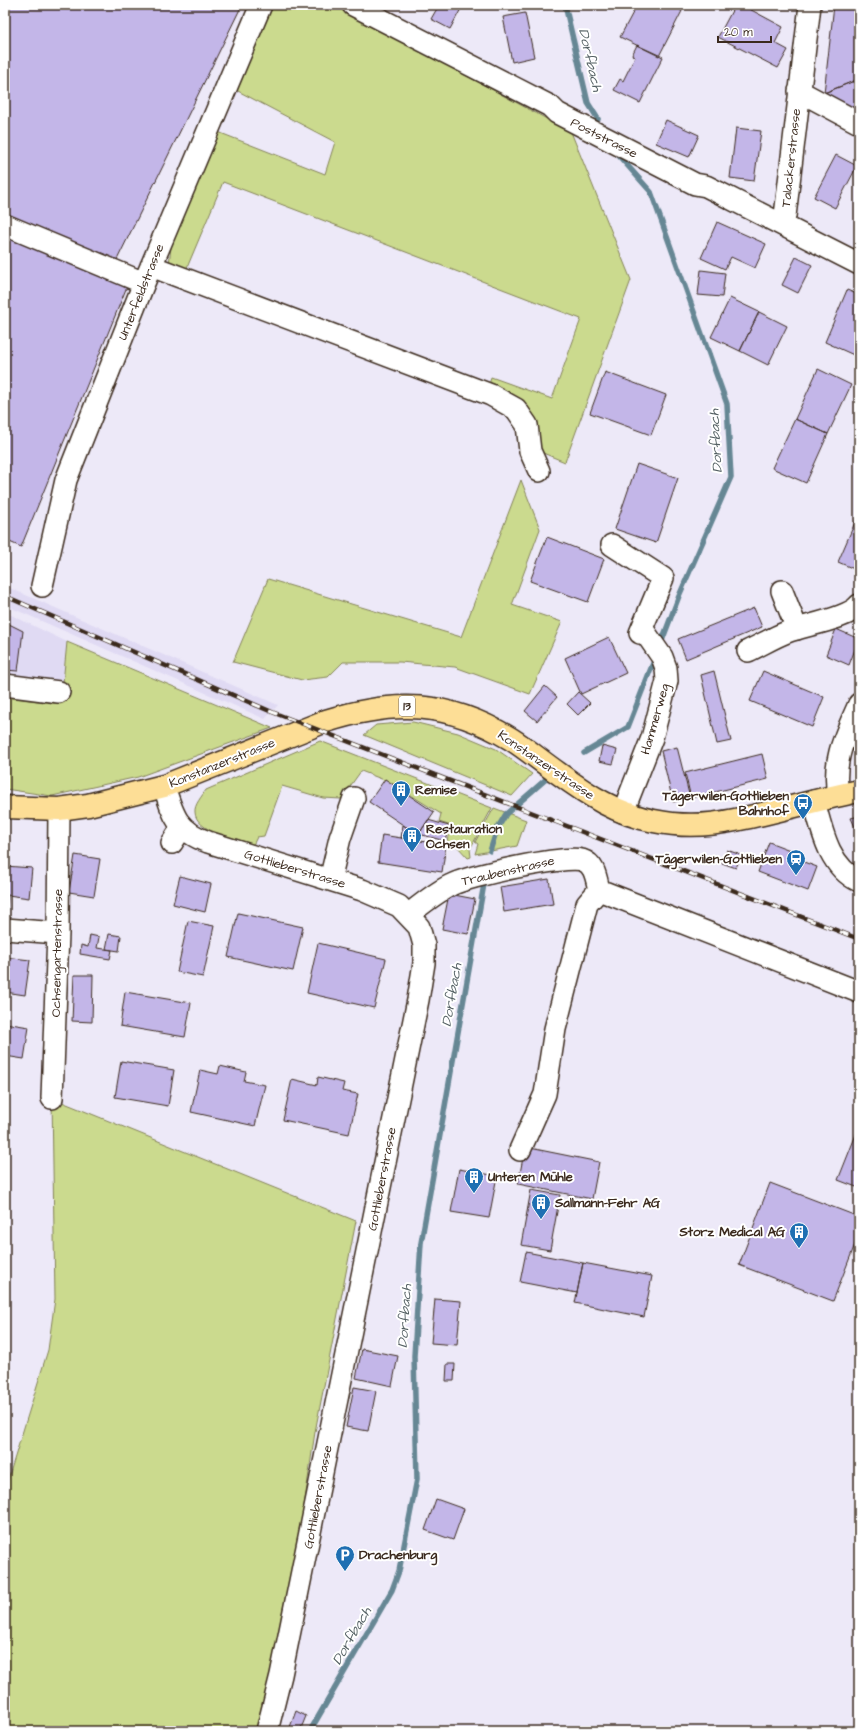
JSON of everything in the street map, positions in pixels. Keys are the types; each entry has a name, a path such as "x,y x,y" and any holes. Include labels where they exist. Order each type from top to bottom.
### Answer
{"main road":[{"name":"Konstanzerstrasse","path":"5,807 59,809 88,806 164,786 326,721 352,713 379,708 406,706 432,709 460,715 486,726 512,740 568,781 600,802 644,819 668,824 711,825 727,823 859,791"}],"street":[{"name":"Unterfeldstrasse","path":"42,586 66,480 147,274 261,5"},
{"name":"Poststrasse","path":"352,5 550,106 557,113 621,147 695,184 706,186 859,264"},
{"name":"Talackerstrasse","path":"781,224 784,216 810,5"},
{"name":"Talackerstrasse","path":"799,91 859,123"},
{"path":"5,225 490,395 516,409 527,425 530,451 539,471"},
{"name":"Hammerweg","path":"612,545 663,578 649,640 666,668 667,681 652,738 623,812"},
{"path":"782,591 797,629"},
{"path":"748,651 787,632 840,616 856,609 859,605"},
{"path":"5,685 59,692"},
{"path":"838,795 836,777 840,750 859,704"},
{"name":"Gottlieberstrasse","path":"164,786 173,814 177,835 190,834 208,842 362,890 390,901 408,915 419,927 424,945 424,963 418,1000 281,1675 267,1731"},
{"path":"330,880 340,838 354,798"},
{"path":"814,801 820,826 831,854 849,876 859,881"},
{"name":"Ochsengartenstrasse","path":"52,1098 58,933 59,809"},
{"name":"Traubenstrasse","path":"408,915 432,896 452,884 474,876 564,859 583,860 595,870 599,890"},
{"path":"520,1150 545,1094 555,1029 587,904 599,890 859,992"},
{"path":"5,929 58,933"}],"shaded area":[{"path":"5,586 278,705 265,719 5,605"},
{"path":"5,612 67,642 61,704 5,697"}],"green space":[{"path":"270,5 335,5 571,132 631,280 565,462 538,451 489,386 491,377 552,399 581,319 223,182 186,270 169,264 172,239 218,132 325,174 335,142 236,90"},
{"path":"521,480 540,529 512,605 562,622 530,694 455,667 400,662 343,662 328,677 302,680 233,662 268,579 461,637"},
{"path":"67,642 272,728 138,777 52,796 5,789 5,697 61,704"},
{"path":"413,722 458,733 496,749 532,774 512,796 364,735 376,725"},
{"path":"320,741 492,808 470,849 471,857 468,858 457,846 447,841 451,826 439,822 441,814 385,779 384,780 361,771 341,799 323,798 282,786 264,836 257,837 252,847 209,830 197,819 195,809 206,790"},
{"path":"494,808 526,820 517,846 475,854 478,844 475,842"},
{"path":"52,1098 356,1221 315,1432 275,1702 267,1731 5,1731 5,1489 48,1350 55,1299"}],"building":[{"path":"5,5 242,5 113,268 5,215"},
{"path":"439,5 463,5 450,29 431,19"},
{"path":"637,5 671,5 682,11 659,56 620,37"},
{"path":"735,5 742,5 783,27 775,43 788,50 778,68 718,37"},
{"path":"834,5 859,5 859,79 824,93"},
{"path":"525,13 534,57 512,62 503,17"},
{"path":"637,45 663,57 640,103 614,90 620,79 623,81 635,57 632,55"},
{"path":"859,79 859,114 824,93"},
{"path":"666,120 699,135 689,157 656,143"},
{"path":"736,128 761,131 754,181 730,178"},
{"path":"836,155 857,166 835,208 814,197"},
{"path":"717,222 766,244 755,268 731,257 725,269 701,258"},
{"path":"5,234 128,284 21,547 5,540"},
{"path":"796,257 812,265 798,293 782,285"},
{"path":"701,270 725,273 722,297 698,295"},
{"path":"847,290 859,295 859,349 856,356 825,342"},
{"path":"730,298 759,312 740,351 711,337"},
{"path":"759,312 787,326 768,365 740,351"},
{"path":"818,369 851,385 828,434 795,419"},
{"path":"605,372 666,395 651,435 590,413"},
{"path":"795,419 828,434 806,483 772,468"},
{"path":"637,464 678,478 656,543 615,529"},
{"path":"859,513 859,571 838,562"},
{"path":"547,537 604,559 588,602 530,581"},
{"path":"754,608 762,627 686,659 678,639"},
{"path":"5,622 23,631 18,671 5,670"},
{"path":"836,629 859,639 849,665 826,655"},
{"path":"609,637 626,673 581,694 565,658"},
{"path":"714,671 731,741 717,744 701,675"},
{"path":"763,671 824,697 812,727 750,701"},
{"path":"545,686 557,697 537,721 525,711"},
{"path":"578,692 590,703 578,715 567,704"},
{"path":"602,746 617,750 613,764 599,761"},
{"path":"677,747 690,798 673,802 661,751"},
{"path":"762,754 768,779 691,798 685,773"},
{"name":"Remise","path":"385,779 434,812 418,835 369,802"},
{"path":"859,816 859,836 851,818"},
{"path":"428,820 449,826 445,841 419,834"},
{"path":"403,825 417,834 416,840 401,838"},
{"name":"Restauration Ochsen","path":"382,835 446,845 442,872 378,862"},
{"path":"769,842 790,850 788,856 817,867 808,891 758,872"},
{"path":"727,850 741,855 736,868 722,863"},
{"path":"75,855 100,859 94,896 69,892"},
{"path":"5,866 32,868 29,898 8,895 7,913 5,913"},
{"path":"180,876 211,884 205,912 173,904"},
{"path":"549,879 553,904 504,912 500,887"},
{"path":"449,894 475,899 468,934 442,929"},
{"path":"238,913 303,927 293,971 228,957"},
{"path":"188,921 214,926 203,977 177,972"},
{"path":"109,934 121,936 119,951 106,949"},
{"path":"90,935 99,937 97,948 112,950 110,959 80,954 81,945 88,947"},
{"path":"318,943 386,959 374,1008 307,993"},
{"path":"5,957 30,960 25,995 5,992"},
{"path":"74,975 93,975 92,1022 72,1021"},
{"path":"125,992 191,1003 185,1037 120,1026"},
{"path":"5,1023 29,1027 24,1059 5,1056"},
{"path":"121,1061 174,1070 168,1106 115,1097"},
{"path":"220,1066 246,1072 244,1081 265,1085 255,1126 191,1112 200,1070 218,1074"},
{"path":"318,1077 344,1083 342,1091 358,1094 349,1134 283,1120 292,1079 317,1085"},
{"path":"859,1127 859,1188 838,1180"},
{"path":"525,1147 599,1162 592,1199 518,1184"},
{"name":"Unteren Mühle","path":"459,1169 497,1176 489,1218 451,1212"},
{"name":"Storz Medical AG","path":"770,1183 859,1217 859,1234 833,1301 739,1265"},
{"name":"Sallmann-Fehr AG","path":"531,1190 560,1195 550,1250 521,1245"},
{"path":"526,1252 583,1263 577,1293 520,1282"},
{"path":"583,1263 652,1276 644,1317 575,1303"},
{"path":"435,1299 461,1301 457,1345 431,1343"},
{"path":"362,1349 398,1356 392,1386 356,1378"},
{"path":"447,1364 455,1364 454,1381 446,1381"},
{"path":"354,1387 376,1391 368,1431 346,1427"},
{"path":"436,1499 464,1509 453,1540 425,1530"},
{"path":"296,1711 306,1716 300,1731 290,1727"}],"waterway":[{"name":"Dorfbach","path":"565,5 588,103 598,119"},
{"name":"Dorfbach","path":"619,156 651,192 727,404 731,477 679,596 660,646"},
{"name":"Dorfbach","path":"584,753 628,727 655,658"},
{"name":"Dorfbach","path":"490,851 497,829 506,814 545,780"},
{"name":"Dorfbach","path":"310,1731 392,1590 399,1571 417,1479 414,1356 421,1243 484,884"}],"railway":[{"path":"5,596 272,712 859,939"}],"place":[{"name":"Remise","path":"401,807"},
{"name":"Tägerwilen-Gottlieben Bahnhof","path":"803,820"},
{"name":"Restauration Ochsen","path":"412,853"},
{"name":"Tägerwilen-Gottlieben","path":"796,876"},
{"name":"Unteren Mühle","path":"474,1194"},
{"name":"Sallmann-Fehr AG","path":"541,1220"},
{"name":"Storz Medical AG","path":"799,1249"},
{"name":"Drachenburg","path":"345,1572"}]}
